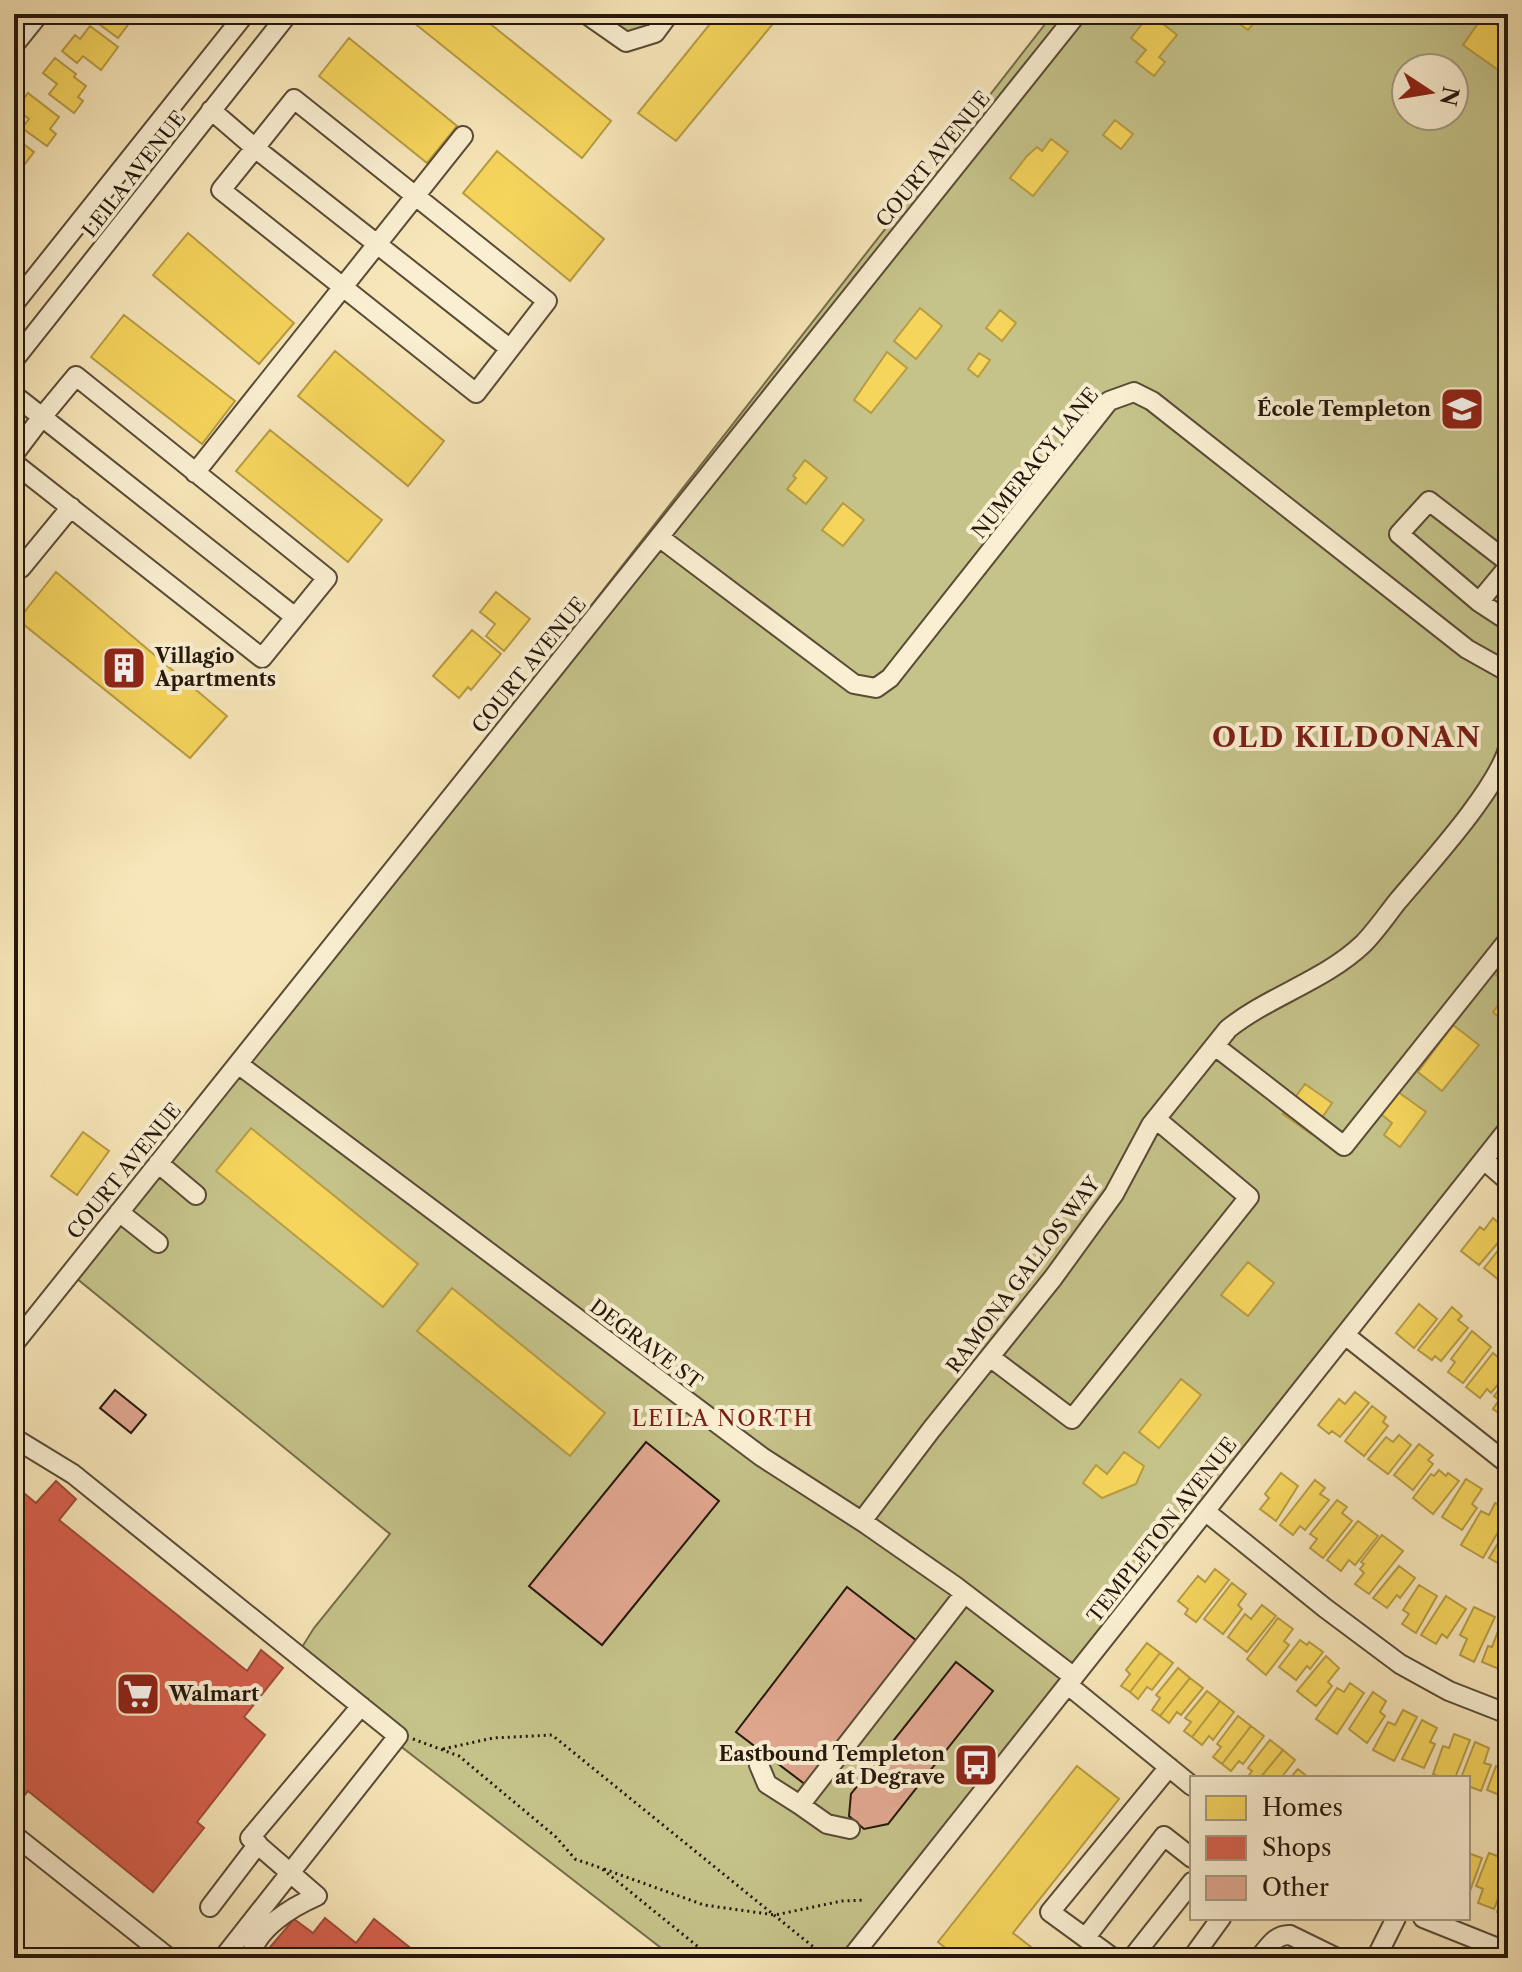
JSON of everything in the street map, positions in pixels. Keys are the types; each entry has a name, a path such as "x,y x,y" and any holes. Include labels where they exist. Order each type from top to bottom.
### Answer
{"street":[{"path":"14,45 39,14"},
{"name":"LEILA AVENUE","path":"14,304 245,14"},
{"name":"LEILA AVENUE","path":"14,360 288,14"},
{"path":"586,14 626,42 655,33 669,14"},
{"name":"COURT AVENUE","path":"14,1344 1077,14"},
{"path":"294,99 547,301 476,393 221,190 255,148 294,99"},
{"path":"211,110 509,348"},
{"path":"195,473 463,136"},
{"path":"14,454 76,376 327,578 262,658 14,463"},
{"name":"NUMERACY LANE","path":"659,537 854,684 876,688 890,678 1109,401 1134,392 1152,401 1467,649 1508,672"},
{"path":"14,395 295,617"},
{"path":"1479,602 1508,564 1429,501 1399,534 1479,602 1508,621"},
{"path":"21,568 71,507"},
{"name":"RAMONA GALLOS WAY","path":"862,1521 1114,1194 1156,1119 1228,1029 1241,1018 1323,972 1362,945 1481,797 1508,749"},
{"path":"1215,1046 1344,1146 1508,940"},
{"name":"DEGRAVE ST","path":"238,1064 749,1448 862,1521 964,1594 1190,1784"},
{"path":"990,1357 1072,1419 1249,1197 1156,1119"},
{"name":"TEMPLETON AVENUE","path":"851,1958 1508,1129"},
{"path":"1484,1160 1508,1181"},
{"path":"158,1163 196,1195"},
{"path":"119,1212 158,1243"},
{"path":"1345,1335 1508,1464"},
{"path":"14,1438 73,1474 398,1736 223,1958"},
{"path":"1205,1511 1400,1664 1449,1691 1508,1714"},
{"path":"800,1805 964,1594"},
{"path":"250,1958 252,1950 281,1913 317,1896 250,1838 361,1706"},
{"path":"759,1765 767,1784 827,1824 850,1829"},
{"path":"1113,1958 1050,1912 1169,1767"},
{"path":"14,1835 169,1958"},
{"path":"1086,1937 1164,1836 1190,1856"},
{"path":"210,1907 258,1844"},
{"path":"1132,1958 1190,1885"},
{"path":"1193,1958 1220,1920"},
{"path":"1376,1958 1395,1920"},
{"path":"1428,1920 1508,1952"},
{"path":"1259,1958 1283,1935 1290,1935 1337,1958"}],"path":[{"path":"1508,334 1504,355 1508,396"},
{"path":"443,1749 493,1738 552,1735 827,1958"},
{"path":"398,1736 459,1756 556,1837 575,1859 704,1905 775,1915 842,1901 865,1900"},
{"path":"601,1868 712,1958"}],"shaded area":[{"path":"599,14 662,14 652,29 628,34"},
{"path":"1053,14 1508,14 1508,1130 851,1958 674,1958 399,1745 297,1655 314,1628 390,1534 70,1273"}],"building: Homes":[{"path":"101,14 136,14 118,38 95,21"},
{"path":"403,14 478,14 611,121 582,158"},
{"path":"718,14 781,14 676,141 638,113"},
{"path":"1150,14 1166,14 1162,23 1177,35 1159,57 1165,62 1154,76 1136,62 1146,50 1131,38"},
{"path":"1233,14 1261,14 1248,30 1230,17"},
{"path":"1484,15 1508,33 1508,63 1501,72 1463,45"},
{"path":"90,26 118,47 101,70 83,56 77,63 62,51 75,35 80,39"},
{"path":"349,38 457,126 427,163 319,76"},
{"path":"55,58 86,86 78,97 83,101 74,113 49,94 57,84 43,73"},
{"path":"28,93 59,117 50,129 56,134 47,146 22,128 29,119 16,109"},
{"path":"1115,120 1133,134 1121,149 1103,135"},
{"path":"14,137 34,152 14,178"},
{"path":"1051,139 1068,152 1033,196 1010,178 1027,156 1037,147 1042,151"},
{"path":"497,151 604,239 570,281 463,193"},
{"path":"188,233 294,323 259,364 153,275"},
{"path":"920,308 942,326 916,359 894,341"},
{"path":"1000,310 1016,323 1002,341 986,328"},
{"path":"124,315 235,401 202,444 91,357"},
{"path":"335,351 444,441 408,486 298,396"},
{"path":"887,352 907,368 871,413 854,400"},
{"path":"979,353 990,360 978,377 968,369"},
{"path":"270,430 382,520 348,562 236,471"},
{"path":"805,460 827,478 806,504 787,489"},
{"path":"843,503 864,520 843,546 822,530"},
{"name":"Villagio Apartments","path":"56,572 227,716 190,758 18,620"},
{"path":"496,592 530,619 504,651 486,636 495,624 480,612"},
{"path":"472,630 501,654 471,690 468,687 459,698 433,676"},
{"path":"1508,959 1508,984 1496,975"},
{"path":"1508,992 1508,1025 1493,1012"},
{"path":"1453,1025 1479,1045 1442,1091 1418,1072"},
{"path":"1305,1084 1332,1103 1311,1134 1283,1114"},
{"path":"1394,1089 1426,1112 1400,1147 1384,1135 1392,1123 1377,1111"},
{"path":"251,1128 418,1264 383,1307 216,1171"},
{"path":"83,1132 109,1151 77,1195 51,1176"},
{"path":"1493,1218 1508,1231 1479,1265 1461,1251 1480,1227 1484,1230"},
{"path":"1508,1238 1508,1278 1504,1284 1484,1268"},
{"path":"1248,1262 1274,1283 1248,1316 1221,1295"},
{"path":"452,1288 605,1413 570,1456 417,1331"},
{"path":"1419,1304 1437,1319 1414,1348 1396,1333"},
{"path":"1452,1307 1462,1316 1458,1320 1468,1328 1441,1361 1435,1356 1432,1360 1418,1350"},
{"path":"1472,1331 1491,1347 1463,1383 1448,1372 1455,1362 1451,1359"},
{"path":"1493,1353 1508,1365 1508,1372 1491,1393 1487,1389 1480,1398 1466,1387"},
{"path":"1508,1378 1507,1419 1493,1409 1499,1400 1494,1396"},
{"path":"1181,1379 1201,1395 1159,1448 1139,1432"},
{"path":"1355,1392 1369,1403 1340,1437 1332,1431 1329,1434 1318,1425 1339,1399 1345,1404"},
{"path":"1372,1406 1386,1417 1383,1422 1388,1426 1364,1456 1345,1441"},
{"path":"1399,1435 1411,1445 1388,1474 1368,1459 1386,1437 1393,1442"},
{"path":"1419,1444 1433,1455 1428,1460 1433,1464 1413,1490 1394,1475"},
{"path":"1124,1452 1144,1466 1136,1484 1102,1498 1083,1483 1096,1465 1107,1474"},
{"path":"1439,1470 1459,1481 1433,1514 1413,1498 1431,1474 1434,1476"},
{"path":"1281,1473 1298,1486 1276,1521 1260,1509 1269,1498 1265,1494"},
{"path":"1466,1479 1482,1489 1472,1504 1477,1508 1462,1530 1442,1517"},
{"path":"1315,1480 1325,1488 1320,1494 1329,1500 1305,1530 1300,1526 1293,1535 1280,1525"},
{"path":"1337,1500 1347,1507 1342,1513 1352,1521 1323,1558 1310,1548 1317,1539 1310,1534"},
{"path":"1495,1503 1508,1510 1508,1515 1483,1558 1461,1545 1481,1511 1489,1515"},
{"path":"1358,1521 1378,1536 1355,1565 1349,1560 1341,1571 1327,1560"},
{"path":"1508,1527 1508,1569 1489,1558"},
{"path":"1382,1535 1403,1551 1369,1594 1355,1584 1364,1573 1360,1569 1364,1564 1361,1562"},
{"path":"1399,1566 1415,1578 1400,1598 1397,1595 1387,1608 1373,1598"},
{"path":"1215,1569 1229,1580 1196,1622 1185,1614 1188,1609 1178,1601 1198,1576 1205,1582"},
{"path":"1232,1583 1246,1594 1238,1605 1242,1609 1223,1634 1204,1619"},
{"path":"1419,1585 1437,1596 1416,1633 1402,1624 1409,1614 1403,1610"},
{"path":"1446,1596 1466,1609 1447,1638 1442,1634 1436,1644 1421,1635"},
{"path":"1262,1605 1276,1616 1247,1652 1228,1637 1245,1614 1251,1619"},
{"path":"1474,1607 1495,1617 1474,1662 1460,1655 1467,1639 1460,1635"},
{"path":"1278,1618 1293,1629 1284,1641 1289,1645 1266,1675 1247,1659"},
{"path":"1501,1623 1508,1626 1508,1658 1504,1657 1499,1669 1482,1662 1488,1646 1492,1647"},
{"path":"1300,1640 1323,1652 1310,1669 1307,1666 1296,1680 1279,1667"},
{"path":"1147,1643 1160,1653 1130,1692 1121,1686 1130,1674 1126,1670"},
{"path":"1160,1653 1173,1663 1152,1690 1147,1687 1138,1699 1130,1692"},
{"path":"1326,1656 1339,1668 1328,1682 1332,1686 1316,1706 1297,1691"},
{"path":"1178,1668 1190,1678 1160,1716 1152,1710 1160,1698 1156,1695"},
{"path":"1190,1678 1203,1688 1181,1715 1177,1712 1169,1723 1160,1716"},
{"path":"1350,1683 1364,1693 1337,1734 1316,1719 1337,1688 1344,1692"},
{"path":"1207,1691 1220,1701 1192,1737 1184,1731 1191,1722 1185,1718"},
{"path":"1373,1692 1386,1701 1380,1712 1385,1716 1367,1743 1349,1729"},
{"path":"1220,1701 1234,1712 1213,1740 1209,1736 1202,1745 1192,1737"},
{"path":"1403,1710 1417,1717 1394,1761 1373,1750 1388,1722 1395,1725"},
{"path":"1238,1716 1251,1726 1222,1764 1213,1757 1221,1747 1217,1744"},
{"path":"1422,1720 1437,1728 1430,1742 1435,1744 1424,1768 1402,1759"},
{"path":"1251,1726 1264,1736 1243,1764 1239,1761 1231,1771 1222,1764"},
{"path":"1454,1734 1470,1740 1456,1776 1433,1774 1443,1746 1449,1748"},
{"path":"1270,1740 1283,1750 1262,1776 1248,1776 1252,1771 1248,1768"},
{"path":"1475,1742 1489,1748 1484,1763 1491,1765 1481,1791 1470,1787 1470,1776 1462,1776"},
{"path":"1283,1750 1295,1760 1283,1776 1262,1776"},
{"path":"1506,1753 1507,1798 1487,1790 1496,1766 1501,1768"},
{"path":"1077,1766 1119,1799 1013,1933 1045,1958 958,1958 938,1942"},
{"path":"1298,1769 1307,1776 1292,1776"},
{"path":"1489,1853 1508,1860 1508,1873 1494,1909 1478,1903 1483,1889 1476,1886"},
{"path":"1470,1854 1482,1858 1470,1891"},
{"path":"1508,1884 1508,1916 1497,1912"}],"building: Shops":[{"name":"Walmart","path":"56,1481 76,1499 59,1520 247,1671 261,1650 283,1668 244,1717 265,1735 197,1822 204,1828 153,1892 28,1791 14,1808 14,1485 36,1503"},
{"path":"325,1918 356,1943 374,1919 423,1958 273,1958 266,1952 294,1919 313,1933"}],"building: Other":[{"path":"115,1390 146,1415 131,1433 100,1408"},
{"path":"646,1442 719,1501 602,1645 529,1586"},
{"path":"847,1587 917,1641 806,1785 736,1732"},
{"path":"956,1662 993,1691 888,1824 864,1829 849,1816 851,1794"}],"place":[{"name":"École Templeton","path":"1462,409"},
{"name":"Villagio Apartments","path":"124,668"},
{"name":"Walmart","path":"138,1694"},
{"name":"Eastbound Templeton at Degrave","path":"976,1765"}],"district":[{"name":"OLD KILDONAN","path":"1347,737"},
{"name":"LEILA NORTH","path":"723,1418"}]}
